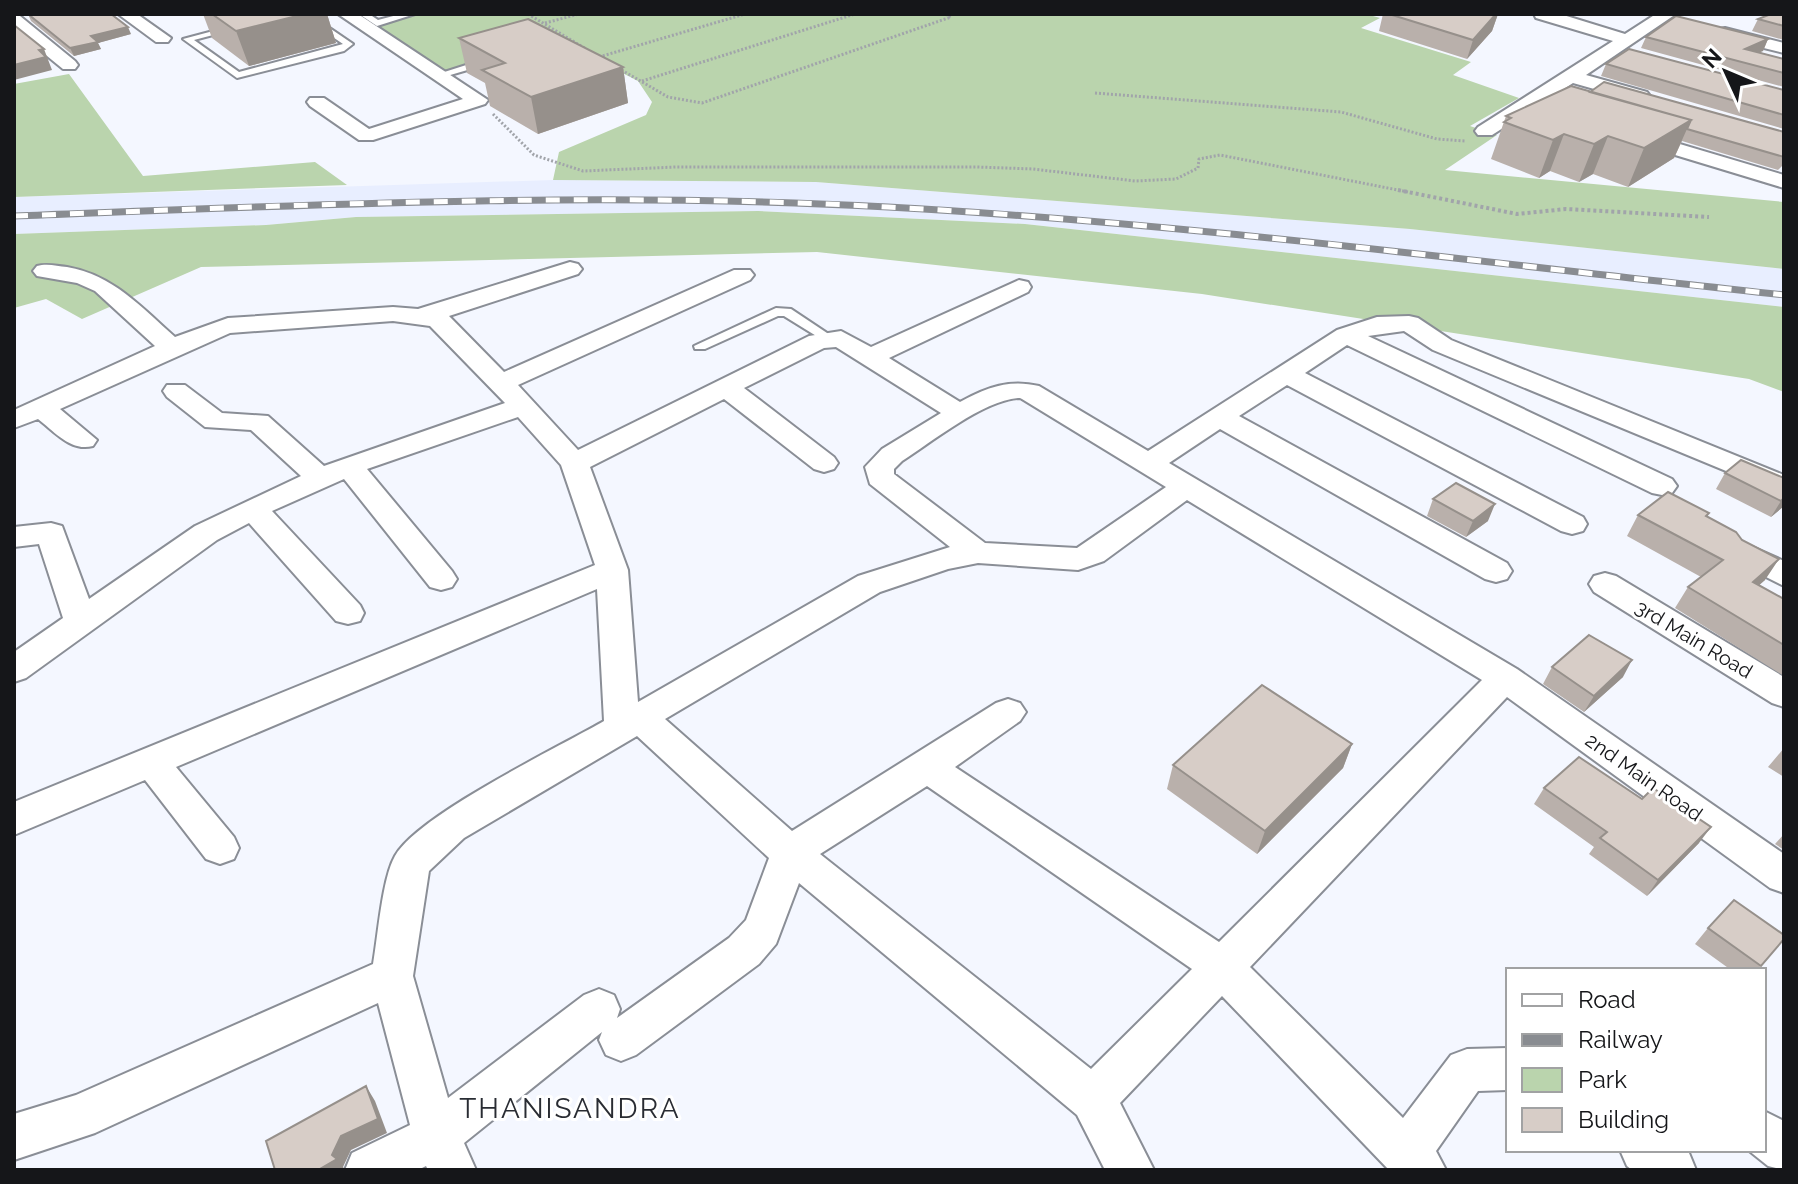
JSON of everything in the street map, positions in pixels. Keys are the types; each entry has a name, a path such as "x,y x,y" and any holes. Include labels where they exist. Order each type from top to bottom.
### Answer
{"street":[{"path":"126,14 162,38"},
{"path":"346,14 478,100"},
{"path":"1542,14 1620,44 1640,56"},
{"path":"1485,131 1620,44 1670,17"},
{"path":"14,20 69,65"},
{"path":"1708,28 1784,48"},
{"path":"1570,76 1662,103"},
{"path":"317,102 367,136 478,100"},
{"path":"1526,104 1557,113"},
{"path":"1617,131 1784,182"},
{"path":"423,316 570,269"},
{"path":"45,271 83,277 103,286 172,348"},
{"path":"501,383 742,275"},
{"path":"872,356 1019,287"},
{"path":"14,420 202,334 244,323 393,314 438,319 574,463 612,570 632,724 1093,1099 1130,1170"},
{"path":"1150,462 1346,335 1377,325 1409,323 1442,345 1784,486"},
{"path":"1346,335 1662,486"},
{"path":"574,463 818,341 841,339 960,413 892,455 879,467 880,478 978,553"},
{"path":"1285,373 1572,524"},
{"path":"726,387 824,463"},
{"name":"2nd Main Road","path":"960,413 1003,390 1015,388 1030,392 1505,678 1784,876"},
{"path":"176,391 215,421 258,422 320,478"},
{"path":"14,669 206,533 253,508 349,466 523,406"},
{"path":"41,408 83,440"},
{"path":"1218,416 1496,571"},
{"path":"349,466 441,579"},
{"path":"444,1153 392,976 410,865 425,847 451,827 869,584 944,559 978,553 1078,559 1093,554 1188,485"},
{"path":"253,508 348,613"},
{"path":"14,537 51,533 81,622"},
{"path":"1741,552 1784,575"},
{"path":"14,819 612,570"},
{"name":"3rd Main Road","path":"1605,584 1784,694"},
{"path":"1093,1099 1505,678"},
{"path":"369,1170 444,1153 610,1024 744,951 762,931 790,853 1008,712"},
{"path":"151,762 220,848"},
{"path":"927,767 1221,966 1414,1162 1467,1070 1506,1069"},
{"path":"14,1137 79,1117 392,976"},
{"path":"1766,1136 1784,1150"},
{"path":"1646,1152 1672,1170"}],"lane":[{"path":"237,26 187,39 237,75 349,44 303,14"},
{"path":"363,14 377,23 411,14"},
{"path":"440,75 490,60"},
{"path":"700,346 776,312 787,312 830,339"}],"path":[{"path":"528,14 676,101 702,103 951,17 945,14"},
{"path":"544,23 579,14"},
{"path":"599,57 745,14"},
{"path":"641,82 855,14"},
{"path":"1095,93 1341,112 1437,139 1462,142 1474,140 1485,131"},
{"path":"478,100 534,155 583,171 676,167 977,167 1033,169 1135,181 1176,179 1198,168 1199,159 1220,155 1517,214 1566,209 1709,217"}],"shaded area":[{"path":"553,180 816,182 1410,229 1784,269 1784,307 1025,224 758,211 356,217 266,225 14,234 14,197"}],"green space":[{"path":"421,14 1366,14 1380,18 1361,28 1471,62 1453,75 1519,98 1470,126 1497,135 1445,170 1784,202 1784,269 1410,229 816,182 553,180 559,152 646,115 652,102 638,81 556,39 446,71 375,26"},
{"path":"69,74 143,176 315,162 347,185 14,197 14,84"},
{"path":"758,211 1025,224 1784,307 1784,392 1749,379 1202,294 817,252 201,267 82,319 46,299 14,308 14,234 266,225 356,217"}],"building":[{"path":"28,14 111,14 128,27 91,36 98,42 70,48"},
{"path":"212,14 305,14 236,31"},
{"path":"1389,14 1496,14 1473,40"},
{"path":"1771,14 1784,14 1784,26 1758,19"},
{"path":"1676,16 1768,39 1745,49 1784,59 1784,73 1646,37"},
{"path":"528,19 623,67 531,97 482,70 505,63 459,38"},
{"path":"14,25 44,49 39,50 46,57 14,65"},
{"path":"1629,49 1784,90 1784,115 1606,64"},
{"path":"1604,82 1784,132 1784,157 1687,129 1691,120 1590,92"},
{"path":"1571,86 1691,120 1644,148 1608,136 1594,144 1564,134 1553,140 1504,122 1511,118 1506,116"},
{"path":"1741,460 1784,478 1784,498 1781,501 1725,473"},
{"path":"1456,483 1495,504 1473,521 1433,499"},
{"path":"1668,492 1709,513 1706,516 1736,532 1742,540 1779,559 1753,582 1784,599 1784,645 1688,587 1723,560 1638,515"},
{"path":"1589,635 1632,660 1594,696 1552,667"},
{"path":"1262,685 1352,744 1265,831 1173,765"},
{"path":"1579,757 1642,799 1653,788 1711,827 1658,880 1600,838 1607,832 1544,788"},
{"path":"1734,900 1784,935 1761,966 1708,928"},
{"path":"366,1086 378,1119 341,1136 332,1155 337,1159 318,1170 275,1170 266,1141"}],"railway":[{"path":"14,216 451,201 779,202 1000,214 1224,233 1784,295"}],"district":[{"name":"THANISANDRA","path":"570,1108"}]}
